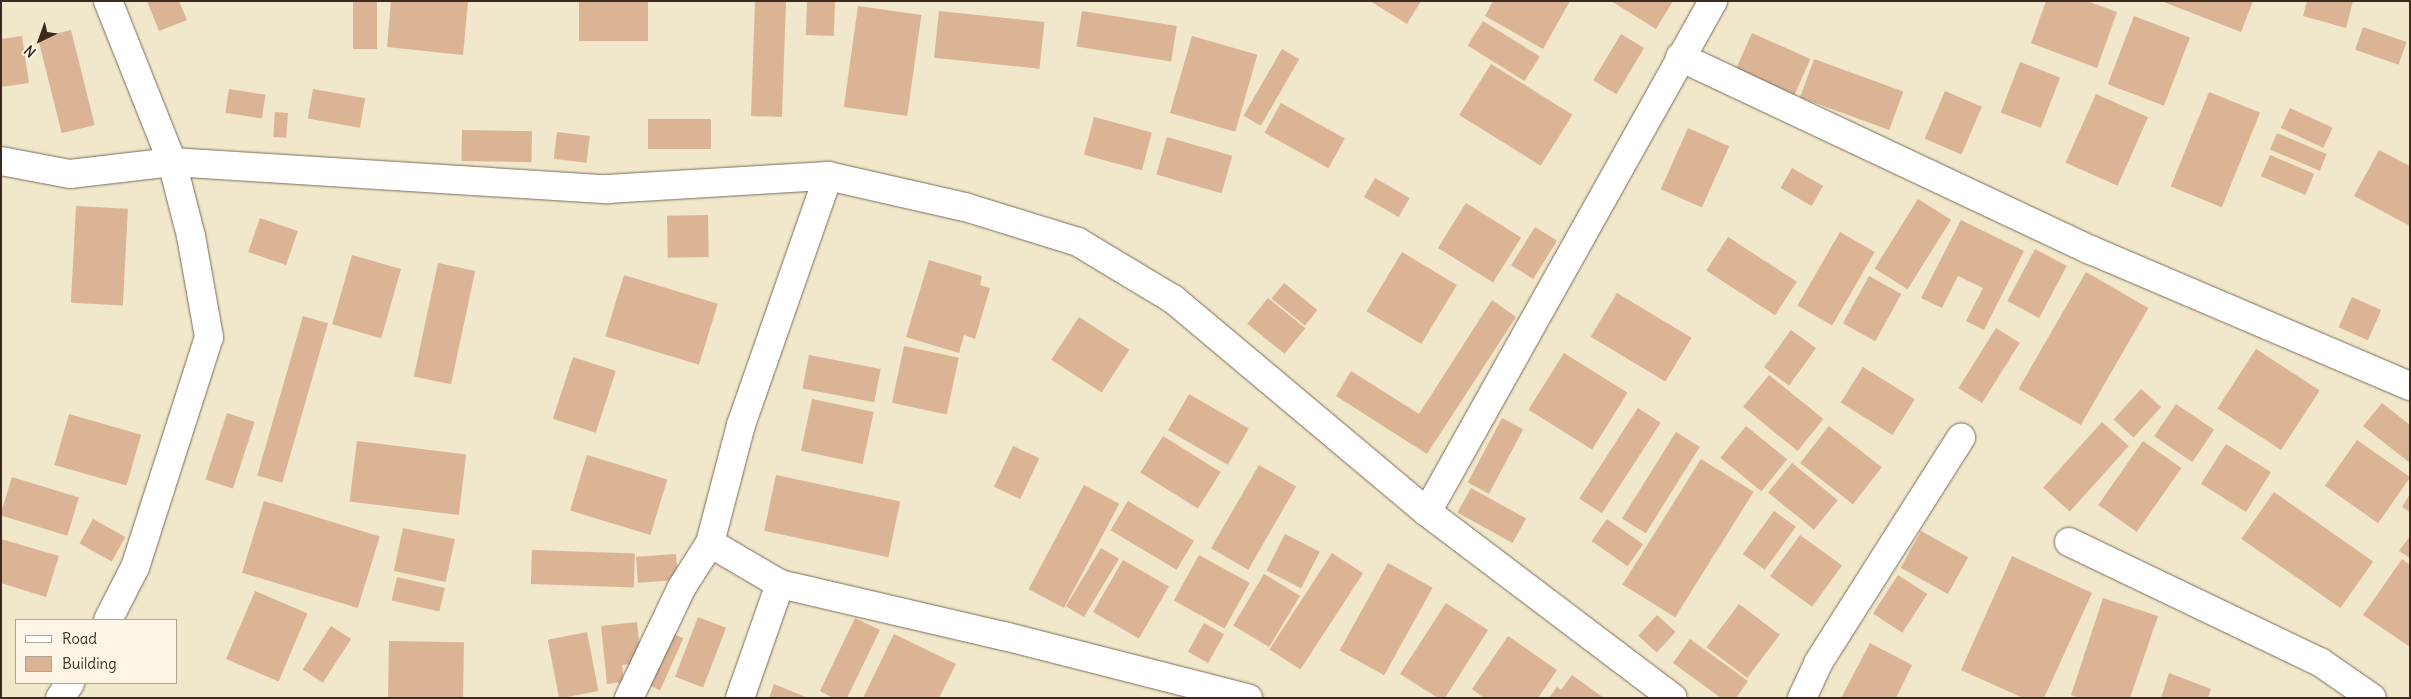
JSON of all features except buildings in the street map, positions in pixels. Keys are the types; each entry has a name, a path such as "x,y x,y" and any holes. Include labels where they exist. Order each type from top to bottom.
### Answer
{"street":[{"path":"108,1 172,162 191,236 209,337 135,566 108,619"},
{"path":"1427,512 1713,1"},
{"path":"1680,57 2091,250 2410,386"},
{"path":"1,161 70,174 172,162 607,189 828,176 965,207 1078,242 1173,299 1427,512 1673,698"},
{"path":"629,698 682,587 710,543 741,425 828,176"},
{"path":"1802,698 1818,663 1961,438"},
{"path":"2068,542 2320,662 2372,698"},
{"path":"710,543 780,584 1004,636 1248,698"},
{"path":"740,698 780,584"},
{"path":"60,698 69,684"}]}
